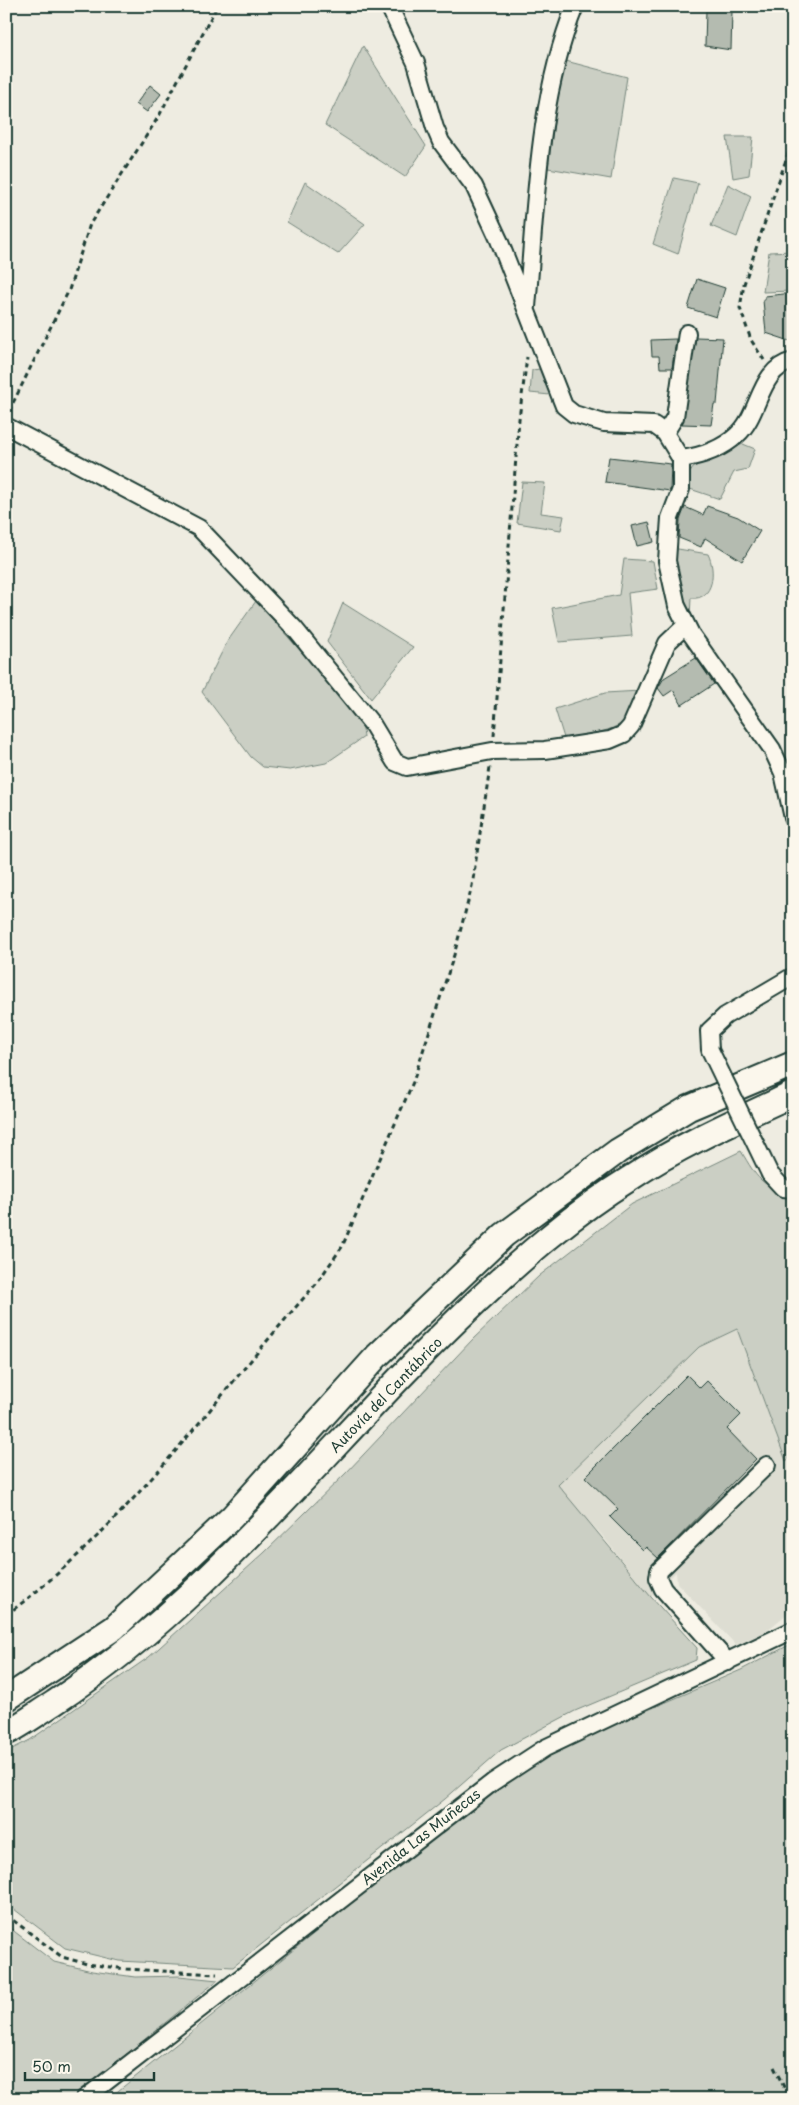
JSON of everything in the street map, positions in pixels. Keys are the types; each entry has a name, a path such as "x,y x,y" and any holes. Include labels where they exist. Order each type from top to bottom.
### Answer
{"highway":[{"path":"6,1699 114,1628 232,1517 377,1356 504,1235 618,1150 689,1108 793,1064"},
{"name":"Autovía del Cantábrico","path":"6,1733 73,1690 133,1646 196,1589 249,1538 477,1301 555,1232 628,1179 717,1128 793,1094"}],"street":[{"path":"389,6 416,63 441,142 474,186 529,315 564,406 574,414 604,422 654,425 665,432 681,459 681,489 670,518 667,561 677,606 691,634 772,749 783,773 793,818"},
{"path":"529,315 549,91 562,39 575,6"},
{"path":"665,432 675,417 687,333"},
{"path":"681,459 700,456 722,447 738,435 750,418 768,378 774,370 793,361"},
{"path":"6,426 199,528 295,629 372,724 395,762 407,767 492,751 545,750 610,740 624,734 631,726 667,643 686,625"},
{"path":"793,976 724,1016 709,1031 710,1050 770,1174 782,1188 793,1189"},
{"path":"728,1662 663,1589 658,1578 659,1571 767,1465"},
{"name":"Avenida Las Muñecas","path":"84,2099 492,1782 545,1748 793,1630"}],"path":[{"path":"6,426 8,412 19,387 69,290 90,224 159,116 217,6"},
{"path":"774,370 751,340 740,308 744,284 792,142"},
{"path":"6,1615 42,1589 94,1541 316,1284 342,1247 414,1082 443,990 472,886 492,751 529,315"},
{"path":"6,1915 62,1957 87,1964 240,1978"},
{"path":"774,2067 790,2099"}],"shaded area":[{"path":"363,46 426,146 405,177 325,125"},
{"path":"562,60 627,77 611,179 548,168"},
{"path":"727,137 753,137 749,175 733,178"},
{"path":"674,178 698,183 678,254 653,244"},
{"path":"305,182 365,224 338,254 287,222"},
{"path":"728,184 751,196 737,237 711,226"},
{"path":"793,251 793,291 763,292 769,252"},
{"path":"540,369 550,395 530,393 532,370"},
{"path":"743,444 755,449 748,469 734,472 720,499 690,489 688,476 693,468 706,460"},
{"path":"522,482 545,483 541,513 564,516 561,530 517,523"},
{"path":"672,548 708,554 711,561 712,576 709,590 699,598 691,598 690,617 682,606"},
{"path":"624,559 653,561 658,589 628,593 632,636 559,642 552,608 619,595"},
{"path":"256,601 362,720 364,737 326,763 290,770 263,767 251,757 202,692 227,642"},
{"path":"343,603 413,647 371,699 327,642"},
{"path":"640,691 634,707 623,722 608,730 564,738 555,709 605,693"},
{"path":"741,1151 761,1180 774,1188 793,1194 793,1455 786,1461 737,1329 699,1347 558,1485 651,1597 697,1648 696,1660 575,1711 501,1750 445,1799 233,1967 119,1961 65,1948 6,1903 6,1752 30,1740 149,1657 264,1553 346,1473 473,1339 539,1276 632,1204"},
{"path":"737,1329 786,1461 793,1455 793,1609 765,1632 736,1645 677,1583 676,1572 651,1597 601,1534 576,1509 558,1485 695,1349"},
{"path":"793,1643 793,2099 108,2099 394,1869 527,1767 606,1728 741,1670"},
{"path":"6,1925 54,1962 92,1971 135,1977 179,1976 218,1980 71,2099 6,2099"}],"building":[{"path":"706,9 732,10 731,50 705,46"},
{"path":"150,85 161,94 147,112 136,104"},
{"path":"697,279 725,288 716,317 688,308"},
{"path":"793,293 793,342 766,333 763,300 765,300 765,296"},
{"path":"696,337 723,338 717,404 714,404 711,425 682,424"},
{"path":"676,339 672,368 660,368 659,356 652,356 651,340"},
{"path":"609,457 671,464 670,491 605,482"},
{"path":"707,506 738,517 760,531 742,561 705,538 701,547 679,538 680,520 685,507 703,515"},
{"path":"649,522 654,542 637,546 632,526"},
{"path":"696,658 714,684 682,705 673,690 664,696 658,688 664,678"},
{"path":"687,1375 700,1388 707,1381 741,1415 727,1429 756,1459 658,1558 646,1547 643,1550 610,1517 618,1509 585,1477"}]}
